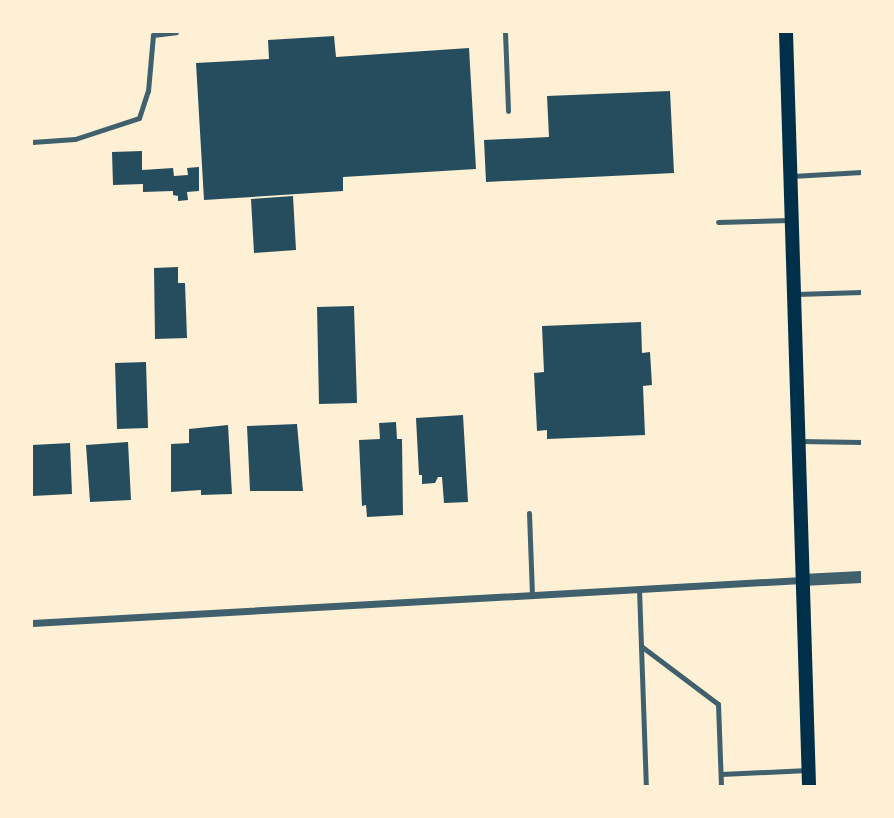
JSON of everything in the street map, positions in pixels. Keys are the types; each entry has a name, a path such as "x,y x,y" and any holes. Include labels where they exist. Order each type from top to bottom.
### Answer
{"main road":[{"path":"786,32 788,176 808,786"}],"street":[{"path":"32,623 863,577"}],"lane":[{"path":"32,142 75,139 139,118 148,91 153,35 176,32"},
{"path":"505,32 508,111"},
{"path":"788,176 863,172"},
{"path":"718,222 790,220"},
{"path":"792,294 863,292"},
{"path":"798,441 863,442"},
{"path":"529,513 532,594"},
{"path":"639,589 646,786"},
{"path":"641,645 718,704 721,786"},
{"path":"721,774 808,770"}],"building":[{"path":"334,36 336,57 469,48 476,169 343,177 343,191 204,200 196,63 269,59 268,40"},
{"path":"670,91 674,173 486,182 484,140 549,137 547,96"},
{"path":"142,151 142,170 173,168 174,176 188,175 187,168 199,167 199,191 187,192 188,200 178,201 178,196 173,195 173,191 143,192 143,184 113,185 112,152"},
{"path":"293,196 296,250 254,253 251,199"},
{"path":"178,267 178,283 185,283 187,338 155,339 154,268"},
{"path":"354,306 357,403 319,404 317,307"},
{"path":"641,322 642,353 650,352 652,385 643,386 645,435 547,439 547,430 537,431 534,373 544,372 542,326"},
{"path":"146,362 148,428 117,429 115,363"},
{"path":"463,415 468,502 444,503 442,477 438,477 435,483 422,484 422,475 419,475 416,418"},
{"path":"396,422 397,439 402,439 403,515 367,517 366,505 362,506 359,440 380,439 379,423"},
{"path":"297,424 303,491 250,491 247,426"},
{"path":"228,425 232,494 201,495 201,490 171,492 171,444 189,443 189,429"},
{"path":"128,442 131,500 90,502 86,445"},
{"path":"70,443 72,494 32,496 32,445"}]}
